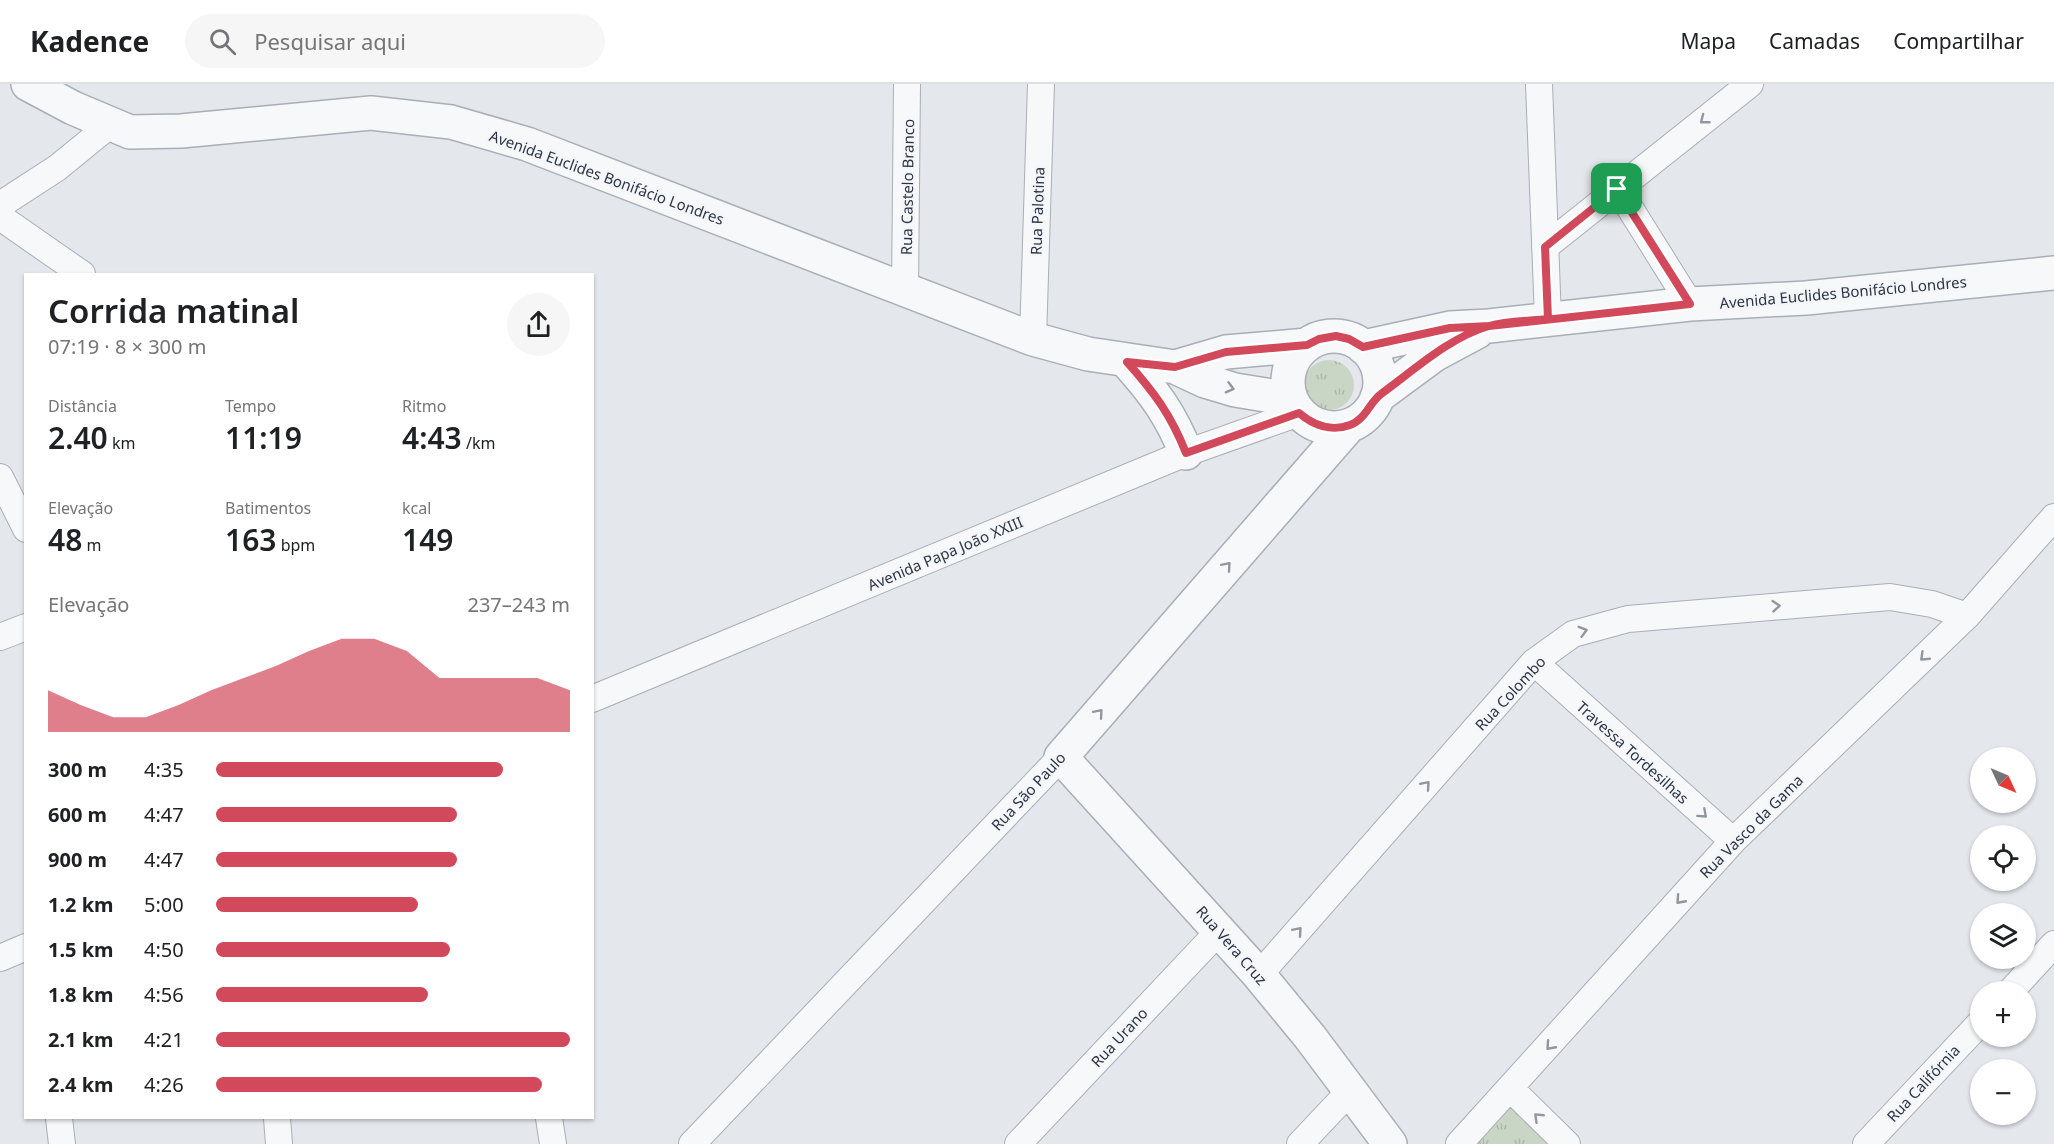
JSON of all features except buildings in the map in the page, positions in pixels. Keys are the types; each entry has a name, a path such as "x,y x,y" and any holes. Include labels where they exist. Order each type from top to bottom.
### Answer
{"street":[{"name":"Avenida Euclides Bonifácio Londres","path":"28,84 73,108 130,132 181,131 371,113 452,122 527,144 1033,339 1127,362 1175,367 1205,381 1295,406"},
{"name":"Rua Castelo Branco","path":"905,290 907,84"},
{"name":"Rua Palotina","path":"1033,339 1041,84"},
{"path":"1539,84 1548,319"},
{"path":"1545,247 1750,84"},
{"path":"0,205 57,168 111,124"},
{"path":"1617,189 1690,304"},
{"path":"0,217 81,273"},
{"name":"Avenida Euclides Bonifácio Londres","path":"1363,347 1450,328 1489,326 1690,304 1806,298 2054,273"},
{"name":"Avenida Euclides Bonifácio Londres","path":"1377,397 1442,350 1489,326"},
{"path":"1336,336 1349,339 1363,347 1376,364 1380,382 1377,397 1361,419 1349,426 1334,428 1320,426 1295,406 1288,386 1290,369 1307,345 1319,339 1336,336"},
{"name":"Avenida Euclides Bonifácio Londres","path":"1175,367 1226,352 1307,345"},
{"path":"1127,362 1161,402 1173,421 1186,453"},
{"name":"Avenida Papa João XXIII","path":"594,698 1295,406"},
{"name":"Rua São Paulo","path":"692,1144 1061,757 1349,426"},
{"path":"0,477 24,525"},
{"name":"Rua Vasco da Gama","path":"1459,1144 1733,841 1966,616 2054,518"},
{"name":"Rua Colombo","path":"1259,975 1534,662 1573,634 1628,619 1890,597 1932,604 1966,616"},
{"path":"0,637 24,628"},
{"name":"Travessa Tordesilhas","path":"1534,662 1733,841"},
{"name":"Rua Vera Cruz","path":"1061,757 1259,975 1390,1144"},
{"name":"Rua Urano","path":"1018,1144 1220,930"},
{"path":"2020,981 2054,944"},
{"name":"Rua Califórnia","path":"1866,1144 1970,1034"},
{"path":"1511,1089 1567,1144"},
{"path":"1300,1144 1350,1091"},
{"path":"58,1119 62,1144"},
{"path":"277,1119 279,1144"},
{"path":"549,1119 553,1144"}],"green space":[{"path":"1324,360 1334,360 1347,367 1354,380 1354,390 1347,403 1334,410 1324,410 1315,406 1308,399 1304,390 1304,380 1308,371 1315,364"},
{"path":"1509,1095 1560,1144 1467,1144"}],"route":[{"path":"1617,189 1545,247 1548,319 1489,326 1451,345 1377,397 1371,409 1349,426 1334,428 1320,426 1299,413 1186,453 1173,421 1161,402 1127,362 1175,367 1226,352 1307,345 1319,339 1336,336 1349,339 1363,347 1450,328 1489,326 1690,304 1617,189"}]}
